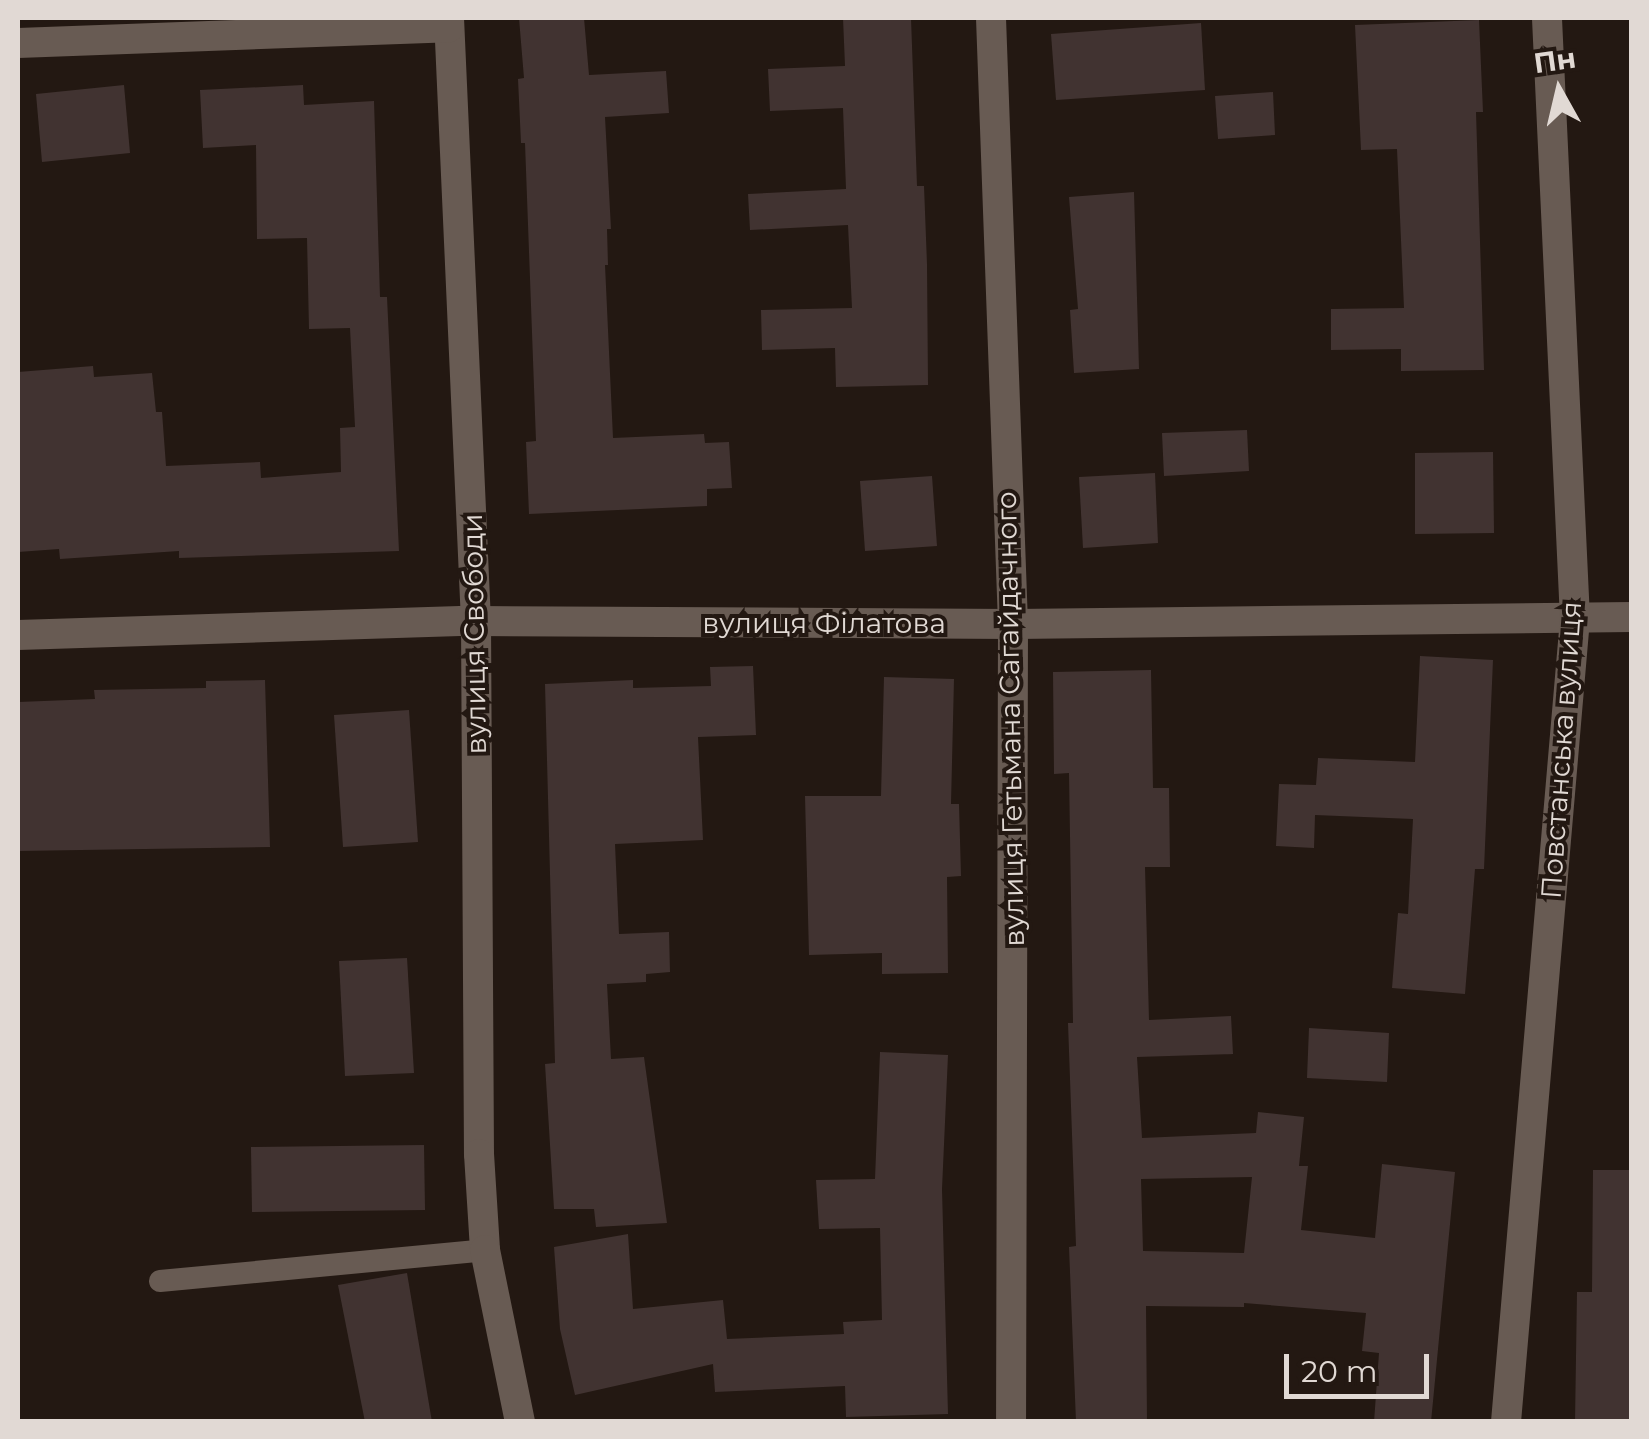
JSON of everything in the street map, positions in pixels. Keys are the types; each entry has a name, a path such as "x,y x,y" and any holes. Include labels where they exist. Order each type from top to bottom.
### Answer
{"street":[{"name":"вулиця Гетьмана Сагайдачного","path":"991,18 1013,624 1011,1422"},
{"name":"Повстанська вулиця","path":"1506,1422 1574,619 1547,18"},
{"path":"18,43 449,22"},
{"name":"вулиця Свободи","path":"449,22 476,621 479,1154 486,1250 520,1422"},
{"name":"вулиця Філатова","path":"18,635 476,621 1013,624 1632,617"}],"lane":[{"path":"160,1280 486,1250"}],"building":[{"path":"519,18 584,18 589,75 666,71 669,113 605,117 611,229 607,229 605,265 613,438 704,434 705,443 729,442 732,488 707,489 707,506 529,514 526,442 536,441 525,143 521,143 518,79 524,78"},
{"path":"843,18 911,18 917,186 924,186 928,385 836,387 835,348 762,350 761,310 852,308 848,225 750,230 748,194 846,189 843,108 770,111 768,69 845,66"},
{"path":"1479,20 1483,112 1476,112 1484,370 1401,371 1401,349 1331,350 1331,309 1404,308 1397,149 1361,150 1355,25"},
{"path":"1201,23 1205,90 1056,100 1051,34"},
{"path":"124,85 130,153 42,162 36,94"},
{"path":"303,85 304,105 374,101 380,297 387,297 399,551 179,558 179,551 60,559 59,549 18,552 18,372 93,366 94,377 152,373 156,412 162,412 166,466 260,462 261,478 341,472 340,428 355,427 350,328 309,329 307,238 257,239 256,145 203,148 200,90"},
{"path":"1273,92 1275,135 1218,139 1215,96"},
{"path":"1134,192 1139,369 1074,373 1070,310 1078,309 1069,197"},
{"path":"1247,430 1249,471 1164,476 1162,433"},
{"path":"1493,452 1494,533 1415,534 1415,453"},
{"path":"1155,473 1158,543 1083,548 1079,477"},
{"path":"932,476 937,546 865,551 860,481"},
{"path":"1420,656 1493,660 1484,869 1475,869 1465,994 1392,988 1398,913 1408,914 1413,819 1315,815 1314,848 1276,846 1279,784 1316,785 1318,758 1415,762"},
{"path":"753,666 756,735 698,737 703,840 615,844 619,934 669,932 670,972 646,974 646,982 607,984 611,1059 644,1057 667,1223 596,1227 594,1209 554,1209 545,1064 555,1063 545,684 633,680 633,688 711,686 710,667"},
{"path":"1151,670 1153,788 1169,788 1170,867 1145,867 1149,1020 1231,1016 1233,1054 1137,1057 1142,1138 1256,1133 1258,1112 1304,1117 1299,1166 1308,1166 1301,1230 1375,1238 1382,1164 1455,1172 1431,1422 1374,1422 1379,1353 1362,1351 1366,1313 1244,1303 1244,1307 1146,1306 1147,1422 1076,1422 1069,1247 1076,1246 1068,1023 1073,1023 1069,773 1054,774 1053,672","holes":["1252,1177 1244,1253 1143,1251 1141,1179"]},
{"path":"884,677 954,679 951,804 959,804 961,876 947,877 948,973 882,974 882,953 809,955 805,796 881,796"},
{"path":"265,680 270,847 18,851 18,702 95,699 94,690 206,688 206,681"},
{"path":"409,710 418,842 343,847 334,715"},
{"path":"407,958 414,1073 345,1076 339,961"},
{"path":"1309,1028 1389,1033 1387,1082 1307,1078"},
{"path":"880,1052 948,1055 942,1189 948,1414 846,1417 845,1386 715,1392 713,1364 575,1395 560,1329 554,1247 628,1234 633,1309 723,1300 727,1339 844,1334 843,1322 882,1320 880,1228 819,1229 816,1180 875,1179"},
{"path":"424,1145 425,1210 252,1212 251,1147"},
{"path":"1593,1170 1632,1170 1632,1422 1575,1422 1577,1292 1592,1292"},
{"path":"407,1273 432,1422 365,1422 338,1285"}]}
